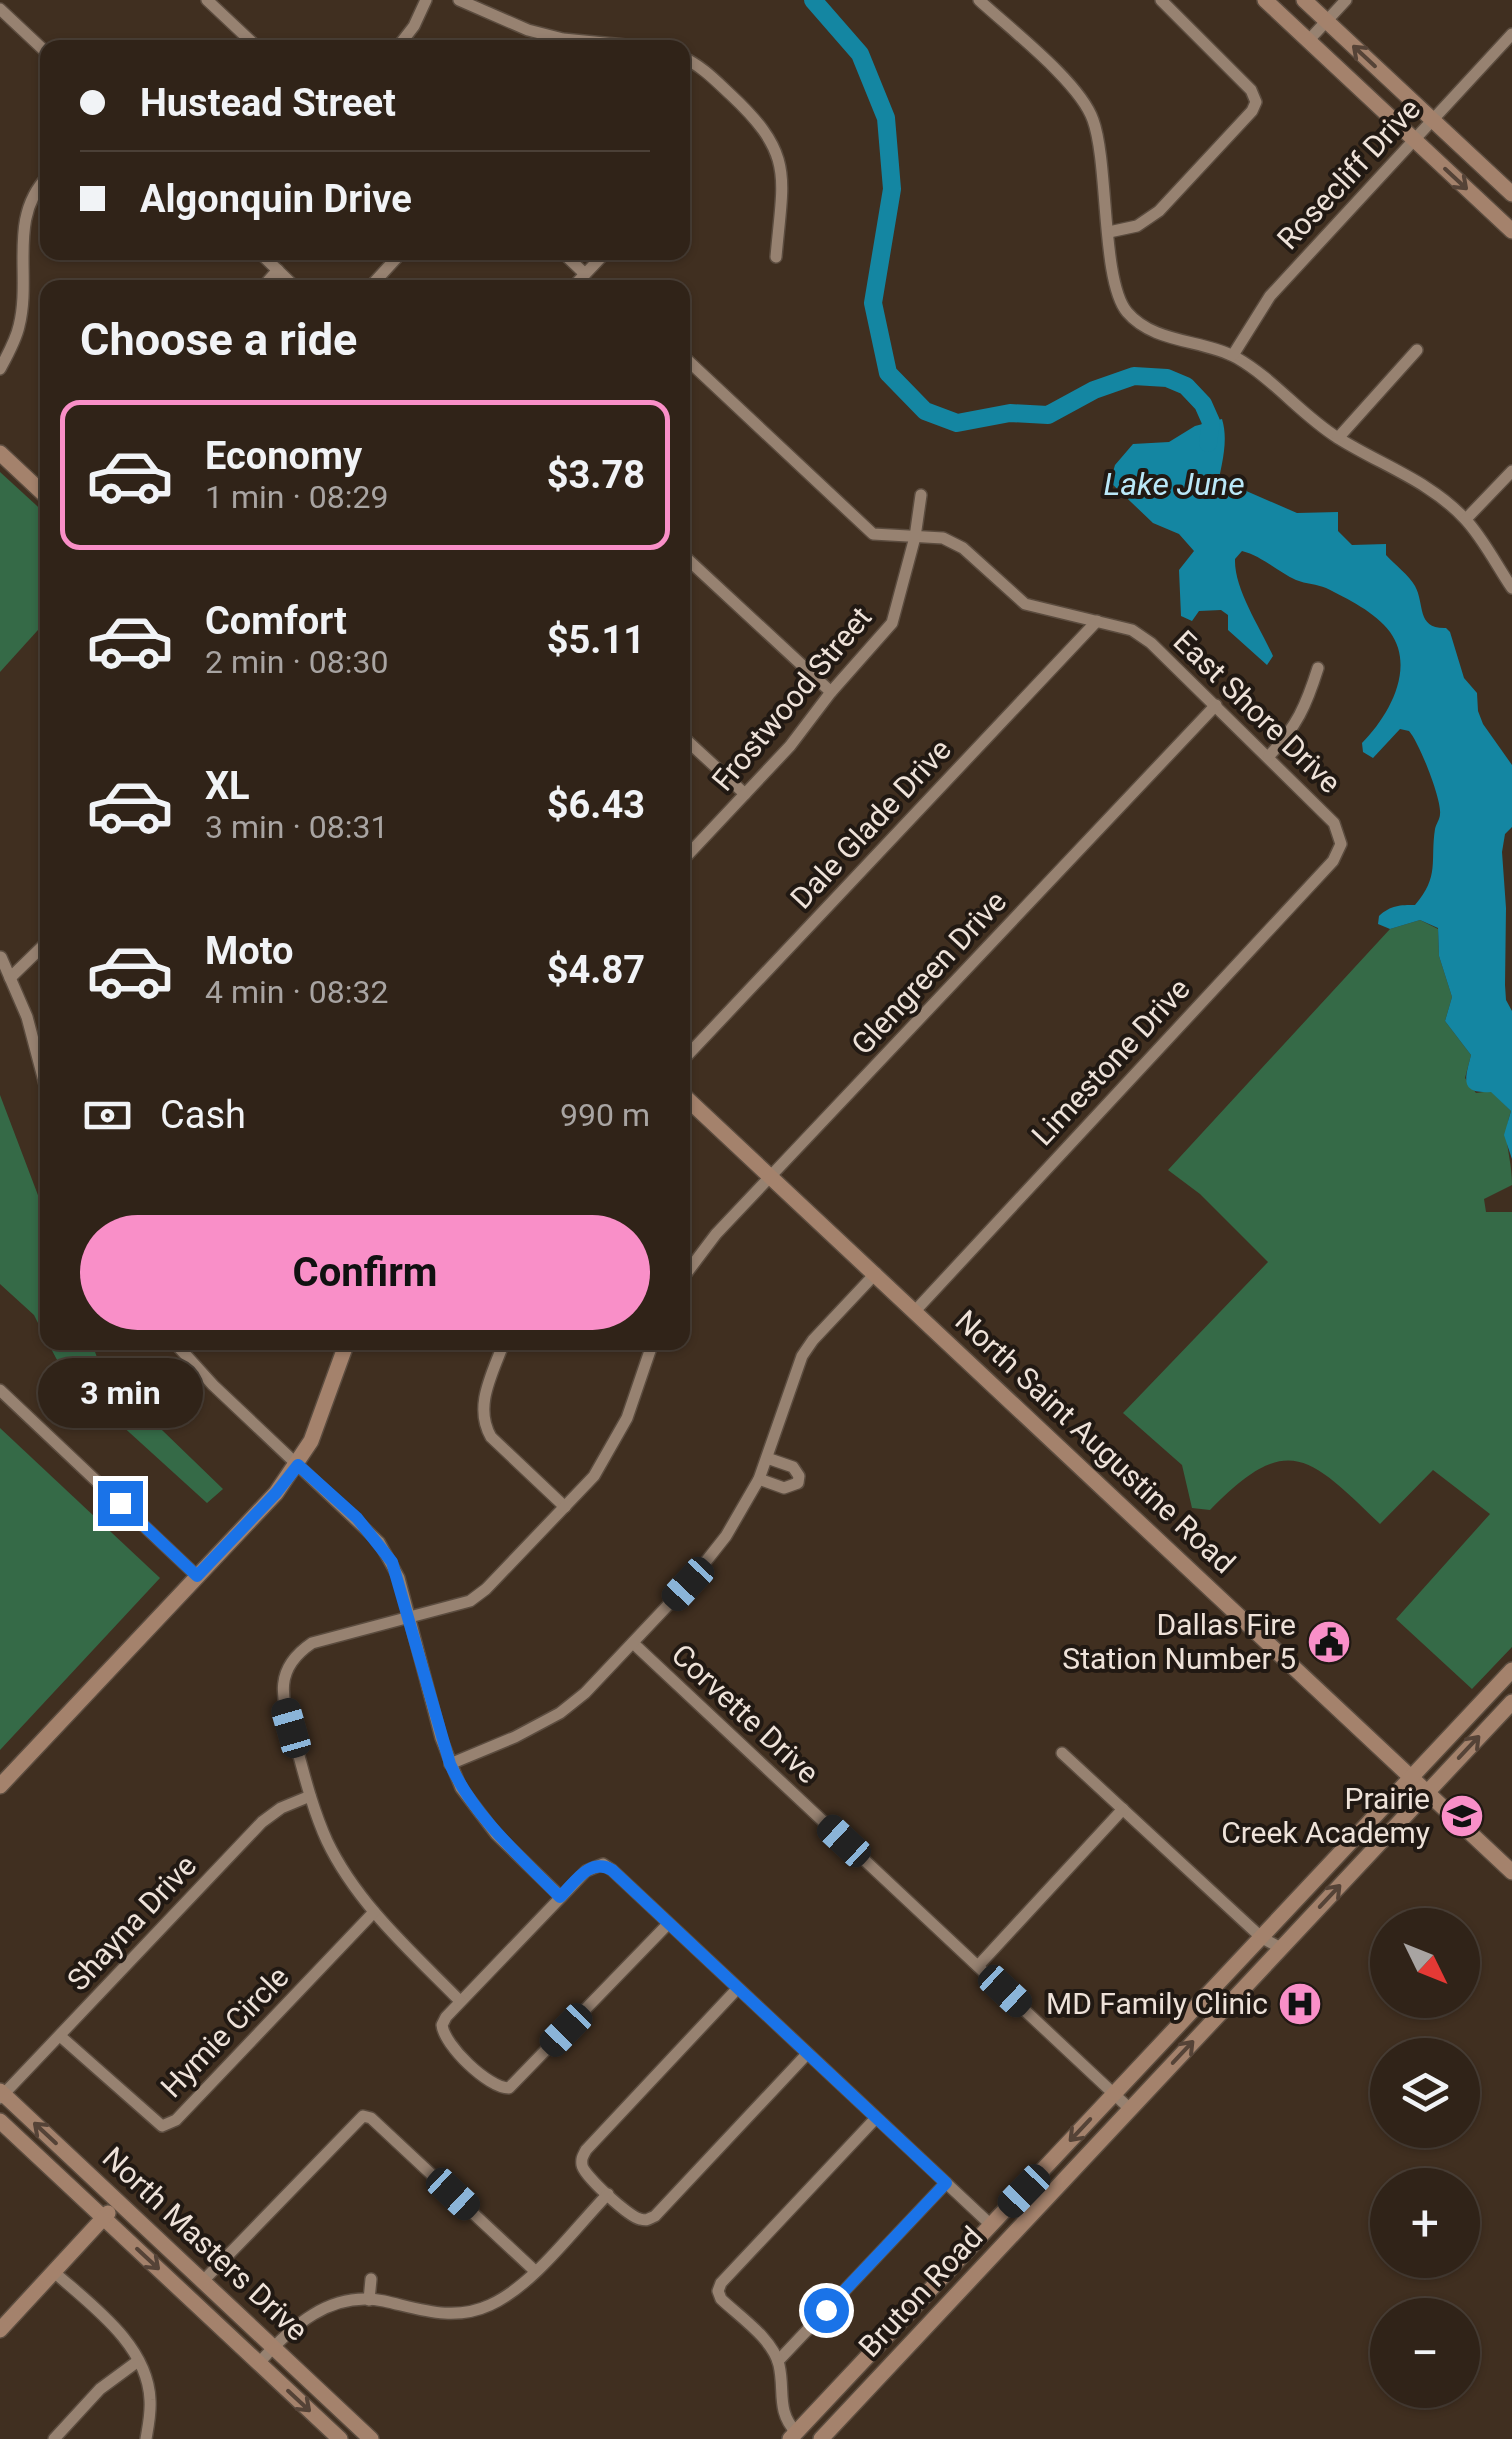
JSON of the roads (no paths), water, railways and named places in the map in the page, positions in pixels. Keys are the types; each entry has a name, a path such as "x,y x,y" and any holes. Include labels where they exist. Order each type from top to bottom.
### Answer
{"main road":[{"path":"1265,0 1512,231"},
{"path":"1304,0 1512,194"},
{"path":"0,453 40,490"},
{"name":"North Saint Augustine Road","path":"690,1101 1512,1872"},
{"path":"0,1786 276,1493 298,1465 326,1408 345,1350"},
{"name":"Bruton Road","path":"796,2437 1512,1670"},
{"name":"Bruton Road","path":"821,2439 1512,1702"},
{"name":"North Masters Drive","path":"1,2094 371,2439"},
{"name":"North Masters Drive","path":"0,2121 340,2439"},
{"path":"1024,2191 1040,2206"},
{"path":"0,2330 118,2202"},
{"path":"991,2225 1008,2240"},
{"path":"904,2318 921,2332"}],"street":[{"path":"207,0 250,40"},
{"path":"404,40 426,0"},
{"path":"459,0 528,30 573,40"},
{"path":"979,0 1076,91 1093,120 1114,283 1124,310 1156,332 1233,356 1263,374 1338,438 1422,484 1466,519 1512,588"},
{"path":"1109,232 1137,226 1158,211 1252,111 1256,102 1251,90 1161,0"},
{"path":"1308,41 1346,0"},
{"path":"0,9 40,46"},
{"name":"Rosecliff Drive","path":"1233,356 1270,296 1512,34"},
{"path":"690,61 760,123 776,148 783,180 776,256"},
{"path":"0,369 19,328 24,296 23,226 28,203 40,187"},
{"path":"267,260 288,280"},
{"path":"376,280 395,260"},
{"path":"571,260 586,274"},
{"path":"580,280 599,260"},
{"path":"269,280 278,270"},
{"path":"1338,438 1418,350"},
{"name":"East Shore Drive","path":"690,363 873,534 944,538 963,548 1025,604 1132,630 1151,642 1334,822 1341,844"},
{"path":"1466,519 1512,472"},
{"name":"Frostwood Street","path":"690,853 802,731 892,623 915,538 921,495"},
{"path":"690,561 831,692"},
{"name":"Dale Glade Drive","path":"690,1053 1097,621"},
{"path":"1269,756 1293,730 1306,708 1318,668"},
{"name":"Glengreen Drive","path":"690,1268 716,1234 1216,704"},
{"path":"690,743 746,794"},
{"name":"Limestone Drive","path":"915,1311 1282,918 1333,861 1341,844"},
{"path":"10,978 40,949"},
{"path":"0,957 27,1017 40,1066"},
{"path":"450,1764 514,1737 560,1712 584,1693 719,1546 759,1479 802,1356 812,1340 876,1274"},
{"path":"182,1350 379,1542 399,1578 450,1764 461,1788 487,1823 560,1897"},
{"path":"501,1350 484,1397 483,1423 490,1437 565,1507"},
{"path":"460,2001 374,1912 334,1853 310,1796 282,1698 285,1671 297,1653 312,1643 470,1601 486,1589 594,1476 627,1418 650,1350"},
{"path":"0,1390 197,1576"},
{"path":"759,1479 784,1488 798,1483 800,1476 793,1467 766,1458"},
{"name":"Corvette Drive","path":"633,1643 1130,2109"},
{"path":"1062,1753 1262,1938 1281,1948"},
{"name":"Shayna Drive","path":"1,2094 262,1822 310,1796"},
{"path":"978,1966 1122,1809"},
{"path":"668,1924 509,2088 495,2086 447,2043 442,2025 460,2001 586,1871 603,1864 612,1870 991,2225"},
{"name":"Hymie Circle","path":"60,2036 152,2122 162,2126 176,2120 374,1912"},
{"path":"737,1988 586,2150 581,2163 583,2171 638,2219 655,2216 807,2054"},
{"path":"203,2282 362,2116 370,2118 535,2270"},
{"path":"796,2437 781,2410 778,2360 718,2291 721,2283 876,2118"},
{"path":"778,2360 946,2183"},
{"path":"259,2363 290,2328 323,2308 369,2300 434,2314 470,2312 509,2294 608,2194"},
{"path":"54,2272 122,2336 138,2362 150,2400 146,2439"},
{"path":"369,2300 370,2279"},
{"path":"54,2439 100,2389 124,2368 138,2362"}],"water":[{"name":"Lake June","path":"1222,419 1225,445 1217,489 1222,495 1244,490 1297,513 1338,512 1338,531 1352,545 1386,544 1386,555 1415,586 1426,620 1450,632 1464,678 1477,693 1483,724 1512,765 1512,827 1505,834 1502,852 1505,985 1512,1011 1512,1159 1504,1135 1511,1111 1491,1092 1469,1088 1466,1078 1471,1055 1445,1021 1452,997 1439,956 1438,928 1420,920 1390,929 1378,924 1383,912 1396,906 1415,905 1423,895 1431,877 1440,814 1429,771 1409,731 1400,729 1373,758 1363,752 1362,743 1390,706 1400,676 1397,646 1390,632 1352,601 1326,588 1296,580 1242,551 1235,559 1236,571 1243,595 1273,656 1267,665 1228,630 1228,615 1221,610 1199,611 1192,621 1181,616 1179,570 1194,551 1179,534 1153,523 1110,482 1115,465 1133,444 1169,442 1195,426"}],"waterway":[{"path":"813,0 860,54 886,118 892,189 873,303 888,373 925,411 957,423 1010,413 1048,415 1094,390 1134,376 1167,378 1186,386 1203,404 1211,422 1208,443"}],"place":[{"name":"Dallas Fire Station Number 5","path":"1329,1642"},
{"name":"Prairie Creek Academy","path":"1462,1816"},
{"name":"MD Family Clinic","path":"1300,2004"}]}
